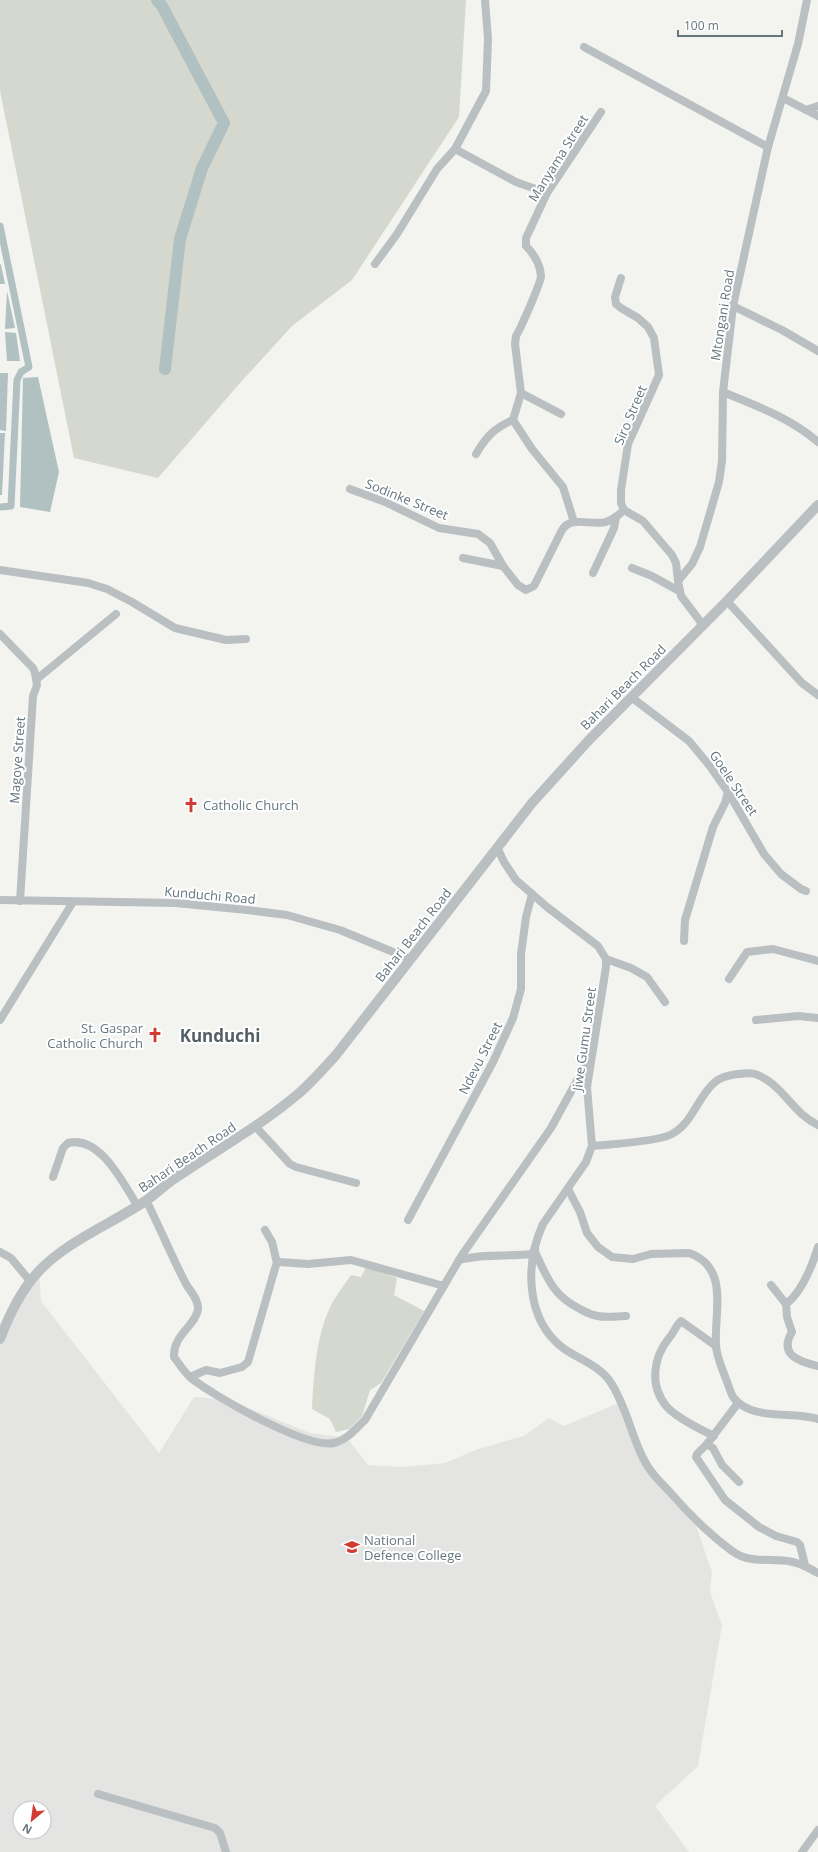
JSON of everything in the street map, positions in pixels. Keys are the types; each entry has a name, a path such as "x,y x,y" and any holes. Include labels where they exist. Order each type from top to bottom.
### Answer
{"street":[{"path":"375,264 397,234 437,170 455,149 486,91 488,39 485,0"},
{"name":"Mtongani Road","path":"678,581 692,564 700,547 719,482 722,461 724,392 734,306 768,147 798,44 807,0"},
{"path":"584,47 768,147"},
{"path":"783,98 818,116"},
{"path":"806,110 818,106"},
{"name":"Manyama Street","path":"513,420 521,393 515,344 516,336 541,277 538,262 533,253 526,246 525,242 547,193 601,112"},
{"path":"455,149 516,182 547,193"},
{"name":"Siro Street","path":"620,278 615,297 616,304 638,318 648,327 654,338 659,375 628,444 620,496 624,510"},
{"path":"734,306 782,330 818,351"},
{"path":"724,392 781,416 805,431 818,442"},
{"path":"521,393 561,414"},
{"path":"476,454 484,440 499,426 513,420 532,449 563,487 574,522 600,522 616,517 624,510 643,521 672,555 676,563 679,591"},
{"name":"Sodinke Street","path":"350,489 384,502 439,528 478,534 490,543 503,566 520,588 526,590 532,588 564,526 574,522"},
{"name":"Bahari Beach Road","path":"0,1339 8,1319 30,1281 55,1256 146,1200 171,1181 255,1126 298,1094 316,1078 336,1055 537,798 588,740 727,601 818,505"},
{"path":"593,573 614,528 616,517"},
{"path":"463,558 503,566"},
{"path":"632,568 652,576 679,591 703,625"},
{"path":"0,570 88,583 107,589 126,598 175,628 226,640 246,639"},
{"path":"727,601 802,683 818,694"},
{"path":"0,634 33,668 37,679 116,614"},
{"name":"Magoye Street","path":"20,901 34,696 37,679"},
{"name":"Goele Street","path":"631,697 689,741 709,765 728,792 764,854 781,874 806,891"},
{"path":"684,941 686,920 712,827 725,803 728,792"},
{"path":"498,847 504,862 516,880 598,946 606,959 631,968 647,977 666,1002"},
{"name":"Ndevu Street","path":"408,1220 493,1062 513,1018 521,988 521,954 526,917 532,894"},
{"name":"Kunduchi Road","path":"0,900 176,903 287,915 340,930 410,959"},
{"path":"0,1020 73,902"},
{"path":"730,979 747,952 772,949 818,961"},
{"name":"Jiwe Gumu Street","path":"606,959 587,1086 592,1146 586,1162 543,1224 538,1234 531,1281 531,1293 536,1309 541,1321 556,1342 596,1368 611,1382 619,1397 644,1460 651,1472 694,1518 741,1557 752,1560 792,1562 805,1566 818,1573"},
{"path":"756,1020 798,1016 818,1018"},
{"path":"146,1200 187,1284 198,1303 196,1315 177,1340 174,1357 190,1377 231,1404 261,1420 302,1438 318,1442 333,1443 347,1438 365,1420 459,1260 500,1199 551,1128 593,1051"},
{"path":"592,1146 669,1135 687,1123 715,1082 727,1076 750,1073 768,1079 780,1090 795,1108 807,1119 818,1125"},
{"path":"255,1126 290,1164 296,1167 356,1183"},
{"path":"53,1177 64,1148 68,1143 81,1142 95,1148 103,1156 137,1205"},
{"path":"568,1190 580,1212 587,1233 598,1247 612,1257 633,1259 651,1254 690,1253 696,1255 707,1265 716,1281 718,1294 719,1305 716,1317 716,1346 733,1399 738,1403 756,1411 818,1419"},
{"path":"190,1377 206,1370 220,1373 242,1367 248,1362 277,1263 272,1242 265,1230"},
{"path":"786,1304 792,1300 802,1284 818,1247"},
{"path":"459,1260 479,1255 522,1256 532,1254 535,1250 547,1278 555,1291 565,1301 589,1314 599,1316 626,1316"},
{"path":"0,1252 11,1258 30,1281"},
{"path":"277,1263 281,1261 308,1264 351,1260 444,1286"},
{"path":"771,1285 786,1304 787,1317 792,1332 788,1338 787,1348 793,1358 818,1366"},
{"path":"714,1436 694,1426 668,1408 663,1401 654,1371 664,1345 681,1321 716,1346"},
{"path":"738,1403 714,1436 696,1457 725,1500 759,1527 776,1536 796,1542 800,1545 805,1566"},
{"path":"707,1444 713,1448 722,1465 739,1482"},
{"path":"98,1794 214,1828 220,1833 226,1852"},
{"path":"802,1852 818,1830"}],"shaded area":[{"path":"0,0 466,0 459,117 352,280 292,326 240,383 158,478 74,458 0,91"},
{"path":"0,264 1,265 5,284 0,284"},
{"path":"7,291 15,328 5,329"},
{"path":"5,332 16,333 20,361 7,361"},
{"path":"0,373 8,373 6,431 0,430"},
{"path":"38,377 59,472 50,512 20,507 23,378"},
{"path":"0,433 5,433 2,495 0,495"},
{"path":"366,1267 397,1278 394,1295 424,1311 381,1383 370,1390 362,1416 349,1429 336,1432 330,1419 312,1409 317,1352 324,1324 335,1298 351,1275 361,1277"},
{"name":"National Defence College","path":"39,1271 41,1301 159,1453 194,1397 229,1400 310,1433 347,1438 368,1465 405,1467 445,1463 478,1449 524,1436 549,1418 564,1426 621,1402 653,1477 695,1523 712,1572 710,1592 722,1625 698,1766 655,1806 689,1852 0,1852 0,1339"}],"waterway":[{"path":"157,0 162,6 224,123 202,168 180,239 165,369"},
{"path":"0,226 29,367 21,372 17,380 11,506 0,507"}],"place":[{"name":"Catholic Church","path":"191,805"},
{"name":"St. Gaspar Catholic Church","path":"155,1035"},
{"name":"National Defence College","path":"352,1547"}],"district":[{"name":"Kunduchi","path":"220,1036"}]}
